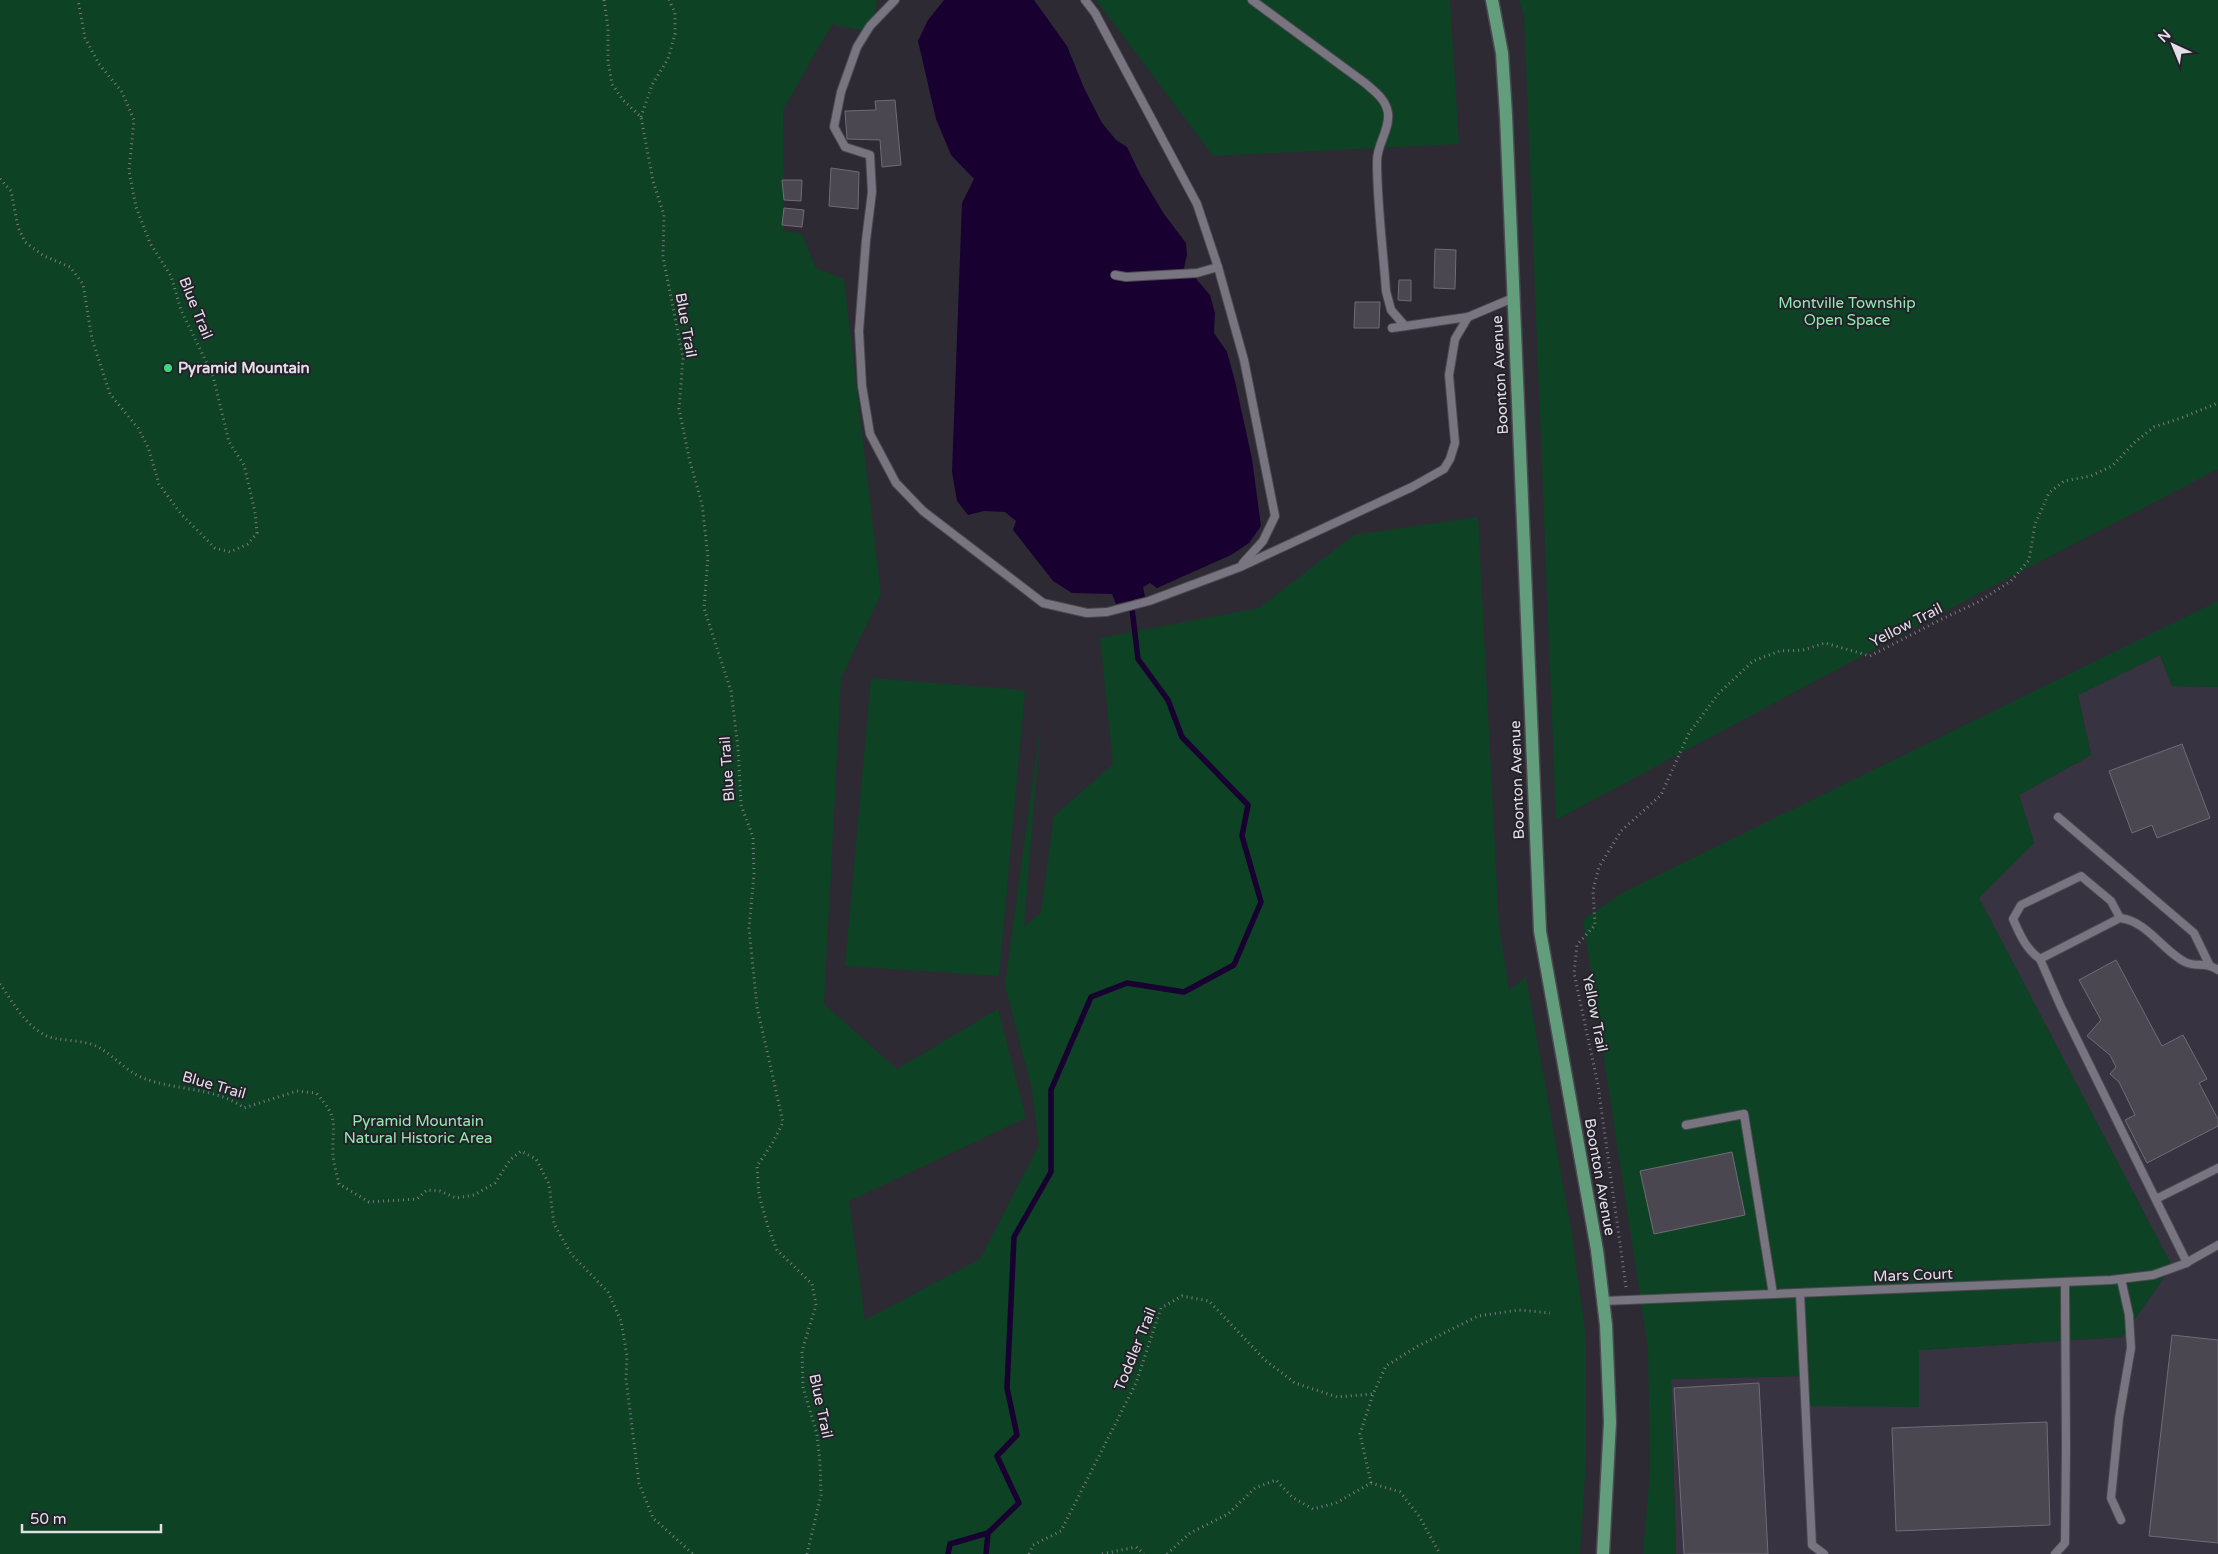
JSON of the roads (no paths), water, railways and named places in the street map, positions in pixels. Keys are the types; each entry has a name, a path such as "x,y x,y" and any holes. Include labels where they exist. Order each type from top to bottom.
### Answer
{"main road":[{"name":"Boonton Avenue","path":"1492,0 1502,53 1506,115 1540,931 1597,1250 1603,1301 1610,1422 1603,1554"}],"lane":[{"path":"895,0 870,26 857,47 841,92 834,127 845,147 870,154 872,192 866,240 859,331 862,386 870,434 896,483 923,511 1043,604 1088,614 1107,612 1149,601 1240,567 1412,487 1444,469 1450,459 1455,443 1449,375 1454,339 1468,317"},
{"path":"1085,0 1095,13 1197,204 1218,268 1244,360 1275,516 1263,541 1240,567"},
{"path":"1252,0 1365,83 1381,97 1385,104 1388,113 1388,127 1377,158 1386,291 1391,310 1405,326"},
{"path":"1115,275 1126,277 1197,273 1218,268"},
{"path":"1392,328 1468,317 1513,298"},
{"path":"2058,817 2194,933 2209,964 2218,970"},
{"path":"2187,1263 2061,1006 2040,959 2031,953 2024,943 2013,919 2021,905 2081,876 2107,898 2120,918 2133,922 2185,962 2197,965 2209,964"},
{"path":"2040,959 2120,918"},
{"path":"1686,1125 1744,1114 1773,1294"},
{"path":"2156,1199 2218,1168"},
{"name":"Mars Court","path":"1603,1301 2121,1279 2152,1275 2187,1263 2218,1245"},
{"path":"2121,1279 2129,1315 2131,1348 2119,1418 2111,1498 2121,1520"},
{"path":"2055,1554 2064,1543 2066,1448 2065,1282"},
{"path":"1800,1293 1812,1545 1824,1554"}],"waterway":[{"path":"986,1554 988,1533 1019,1503 997,1456 1017,1435 1007,1388 1014,1237 1051,1172 1051,1090 1091,997 1127,983 1184,992 1234,965 1261,902 1242,836 1248,805 1182,737 1168,700 1138,659 1131,600"},
{"path":"948,1554 950,1544 988,1533"}],"place":[{"name":"Pyramid Mountain","path":"168,368"}],"park label":[{"name":"Montville Township Open Space","path":"1847,312"},
{"name":"Pyramid Mountain Natural Historic Area","path":"418,1130"}]}
